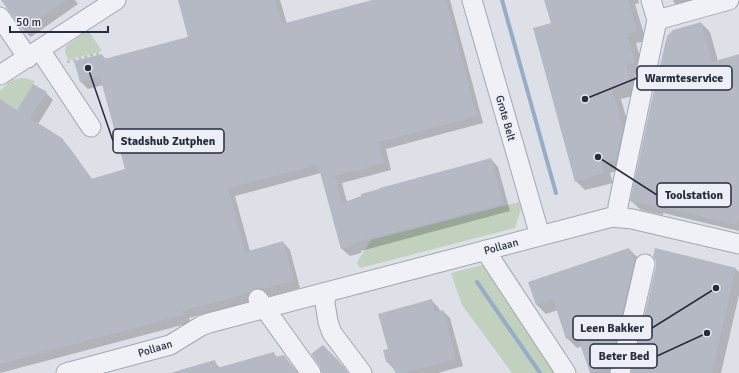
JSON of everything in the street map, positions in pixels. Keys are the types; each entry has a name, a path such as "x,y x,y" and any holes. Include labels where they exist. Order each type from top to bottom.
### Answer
{"street":[{"name":"Grote Belt","path":"472,0 540,236"},
{"path":"618,217 618,206 657,20 651,0"},
{"path":"657,20 729,0"},
{"path":"0,75 34,54 110,2"},
{"path":"0,16 34,54 51,66 91,127"},
{"name":"Pollaan","path":"66,373 163,347 177,341 201,326 262,304 326,292 606,218 618,217 632,219 739,244"},
{"path":"485,250 566,373"},
{"path":"620,373 645,264"},
{"path":"326,292 326,309 332,333 362,373"},
{"path":"262,304 311,373"}],"path":[{"path":"51,66 100,53"}],"green space":[{"path":"86,32 90,33 102,51 68,60 65,51 66,46"},
{"path":"22,78 35,81 17,110 0,100 0,91 11,80"},
{"path":"519,202 521,209 515,228 360,268 357,262 371,240"},
{"path":"482,265 488,266 560,373 512,373 462,305 451,273"}],"building":[{"path":"1,0 66,0 23,30"},
{"path":"178,0 275,0 282,24 372,0 446,0 477,116 379,142 384,163 335,176 341,200 342,203 361,196 361,194 380,188 491,158 503,204 354,243 354,245 341,249 318,165 228,188 245,252 283,241 294,281 263,289 257,288 249,293 182,311 183,315 0,364 0,99 17,110 33,84 47,92 30,118 62,138 91,179 125,169 100,77 80,82 74,61 102,54 104,59 188,37"},
{"path":"544,0 628,0 637,31 627,34 635,62 626,65 631,84 612,89 623,128 616,160 601,164 604,173 575,182 533,28 551,23"},
{"path":"701,22 712,62 739,54 739,217 737,225 654,205 630,201 667,36 673,30"},
{"path":"629,248 634,262 610,367 590,373 577,335 566,339 553,299 536,305 528,282"},
{"path":"655,248 736,268 712,373 631,373 656,266 656,261 653,257"},
{"path":"432,299 435,312 443,310 456,359 403,373 396,373 391,361 386,362 383,350 388,349 378,314"},
{"path":"323,345 338,360 347,373 322,373 320,367 311,354"},
{"path":"274,352 275,357 284,355 297,373 180,373 180,370 215,360 217,368"}],"waterway":[{"path":"502,0 556,193"},
{"path":"477,282 540,373"}],"place":[{"name":"Stadshub Zutphen","path":"88,68"},
{"name":"Warmteservice","path":"585,99"},
{"name":"Toolstation","path":"598,157"},
{"name":"Leen Bakker","path":"716,288"},
{"name":"Beter Bed","path":"707,333"}]}
